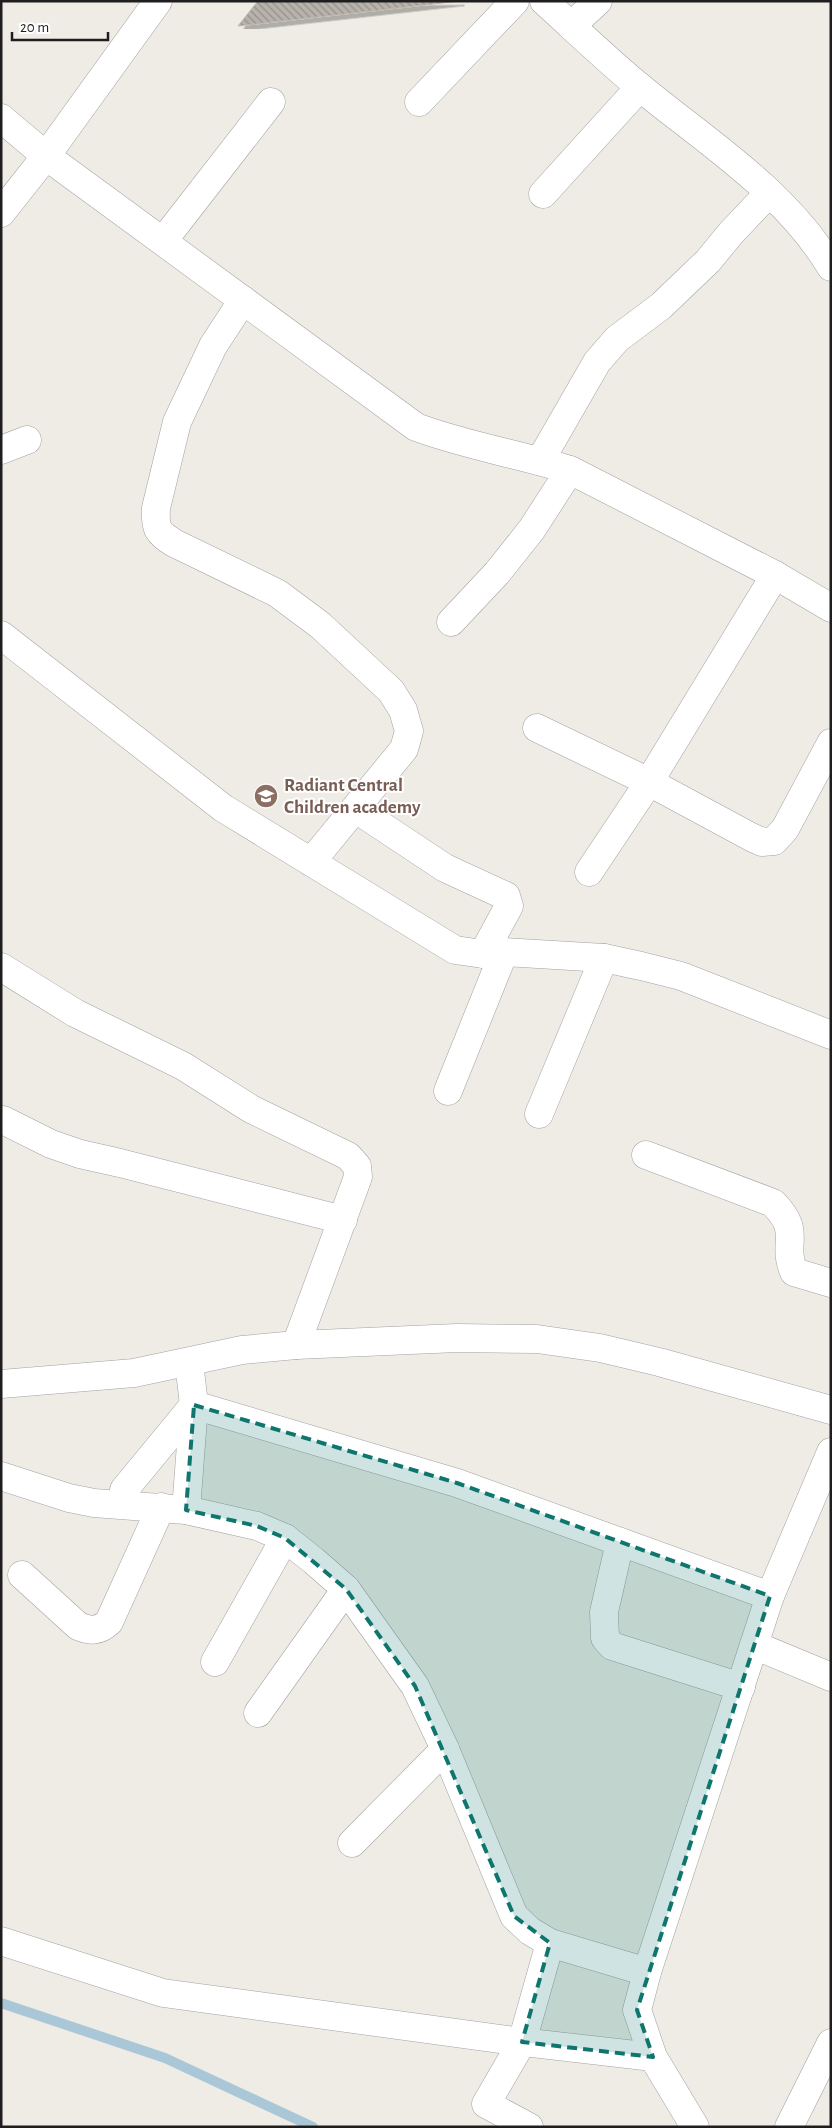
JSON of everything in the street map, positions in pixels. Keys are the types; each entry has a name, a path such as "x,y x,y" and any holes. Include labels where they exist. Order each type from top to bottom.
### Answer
{"street":[{"path":"1,213 46,156 158,1"},
{"path":"419,102 515,1"},
{"path":"544,1 640,87 737,163 816,242 831,267"},
{"path":"571,26 598,1"},
{"path":"543,194 640,87"},
{"path":"163,241 271,102"},
{"path":"1,118 46,156 416,427 450,440 570,470 775,575 831,608"},
{"path":"540,461 597,362 617,339 662,306 708,261 731,233 769,193"},
{"path":"243,300 213,346 177,422 156,508 155,523 159,533 174,543 277,593 320,625 391,691 403,710 409,732 404,749 311,862"},
{"path":"1,450 27,440"},
{"path":"451,622 497,573 532,529 570,470"},
{"path":"590,872 649,782 775,575"},
{"path":"1,635 223,808 455,950 604,958 681,976 831,1035"},
{"path":"538,728 649,782 762,842 774,841 785,829 831,743"},
{"path":"356,809 445,868 506,896 509,906 448,1091"},
{"path":"539,1114 604,958"},
{"path":"1,967 75,1013 183,1066 251,1110 348,1156 357,1166 358,1177 296,1345"},
{"path":"3,1120 51,1144 80,1154 120,1162 343,1220"},
{"path":"646,1155 773,1204 784,1214 790,1223 790,1264 794,1272 831,1283"},
{"path":"1,1384 134,1373 242,1350 296,1345 457,1338 536,1339 600,1348 650,1360 831,1410"},
{"path":"22,1575 78,1626 88,1630 101,1630 108,1622 174,1508 194,1405 189,1362"},
{"path":"124,1490 194,1405"},
{"path":"194,1405 456,1483 770,1596"},
{"path":"695,2127 653,2057 637,2010 647,1972 770,1596 831,1452"},
{"path":"1,1476 69,1498 94,1503 174,1508 257,1526 285,1538 346,1589 415,1686 445,1749 514,1916 530,1931 550,1943 647,1972"},
{"path":"215,1662 285,1538"},
{"path":"620,1542 604,1612 603,1629 605,1638 612,1646 741,1687"},
{"path":"258,1714 346,1589"},
{"path":"754,1645 831,1676"},
{"path":"352,1843 445,1749"},
{"path":"1,1941 163,1994 522,2042 653,2057"},
{"path":"529,2127 486,2104 522,2042 550,1943"},
{"path":"796,2125 831,2043"}],"highlighted area":[{"path":"194,1405 457,1483 770,1596 637,2010 653,2057 522,2042 550,1943 514,1916 415,1686 346,1589 285,1538 257,1526 186,1510"}],"building":[{"path":"258,1 460,1 238,26"}],"waterway":[{"path":"1,2003 165,2058 313,2127"}],"place":[{"name":"Radiant Central Children academy","path":"266,796"}]}
